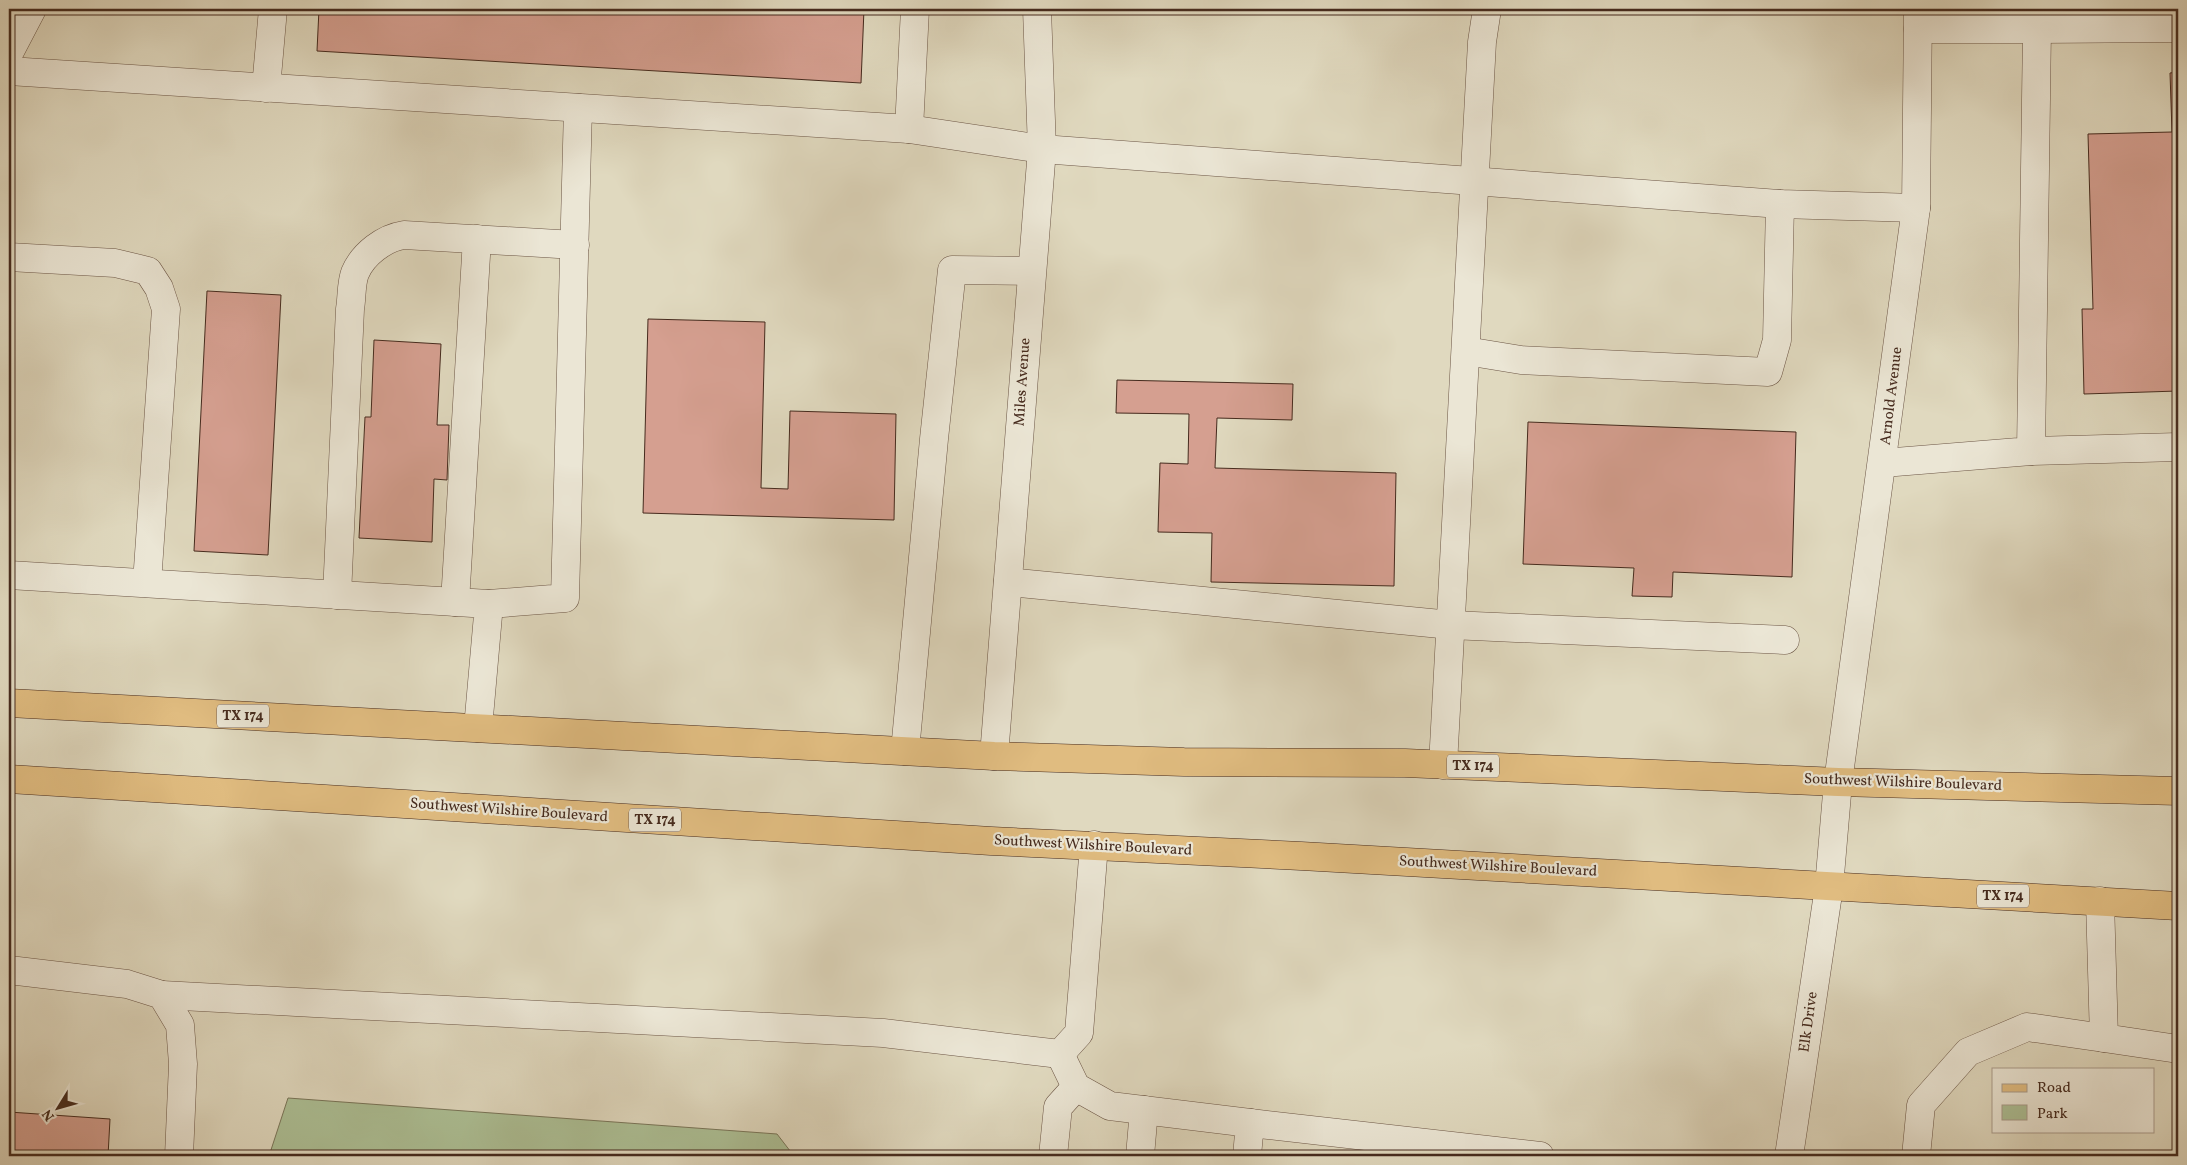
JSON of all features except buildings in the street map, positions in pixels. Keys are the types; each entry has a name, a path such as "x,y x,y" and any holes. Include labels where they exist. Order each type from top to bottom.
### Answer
{"main road":[{"name":"Southwest Wilshire Boulevard","path":"9,703 994,756 1184,762 1444,765 1838,782 2178,791"},
{"name":"Southwest Wilshire Boulevard","path":"9,779 991,841 1094,845 2178,906"}],"street":[{"path":"9,54 32,9"},
{"path":"266,88 273,9"},
{"path":"909,129 915,9"},
{"name":"Miles Avenue","path":"994,756 1042,150 1037,9"},
{"path":"1444,765 1482,42 1487,9"},
{"path":"1918,19 2037,29 2178,28"},
{"name":"Arnold Avenue","path":"1829,887 1838,782 1883,463 1916,208 1918,19"},
{"path":"2031,451 2037,29"},
{"path":"9,72 909,129 1042,150 1780,204 1916,208"},
{"path":"9,575 489,604 565,598 578,108"},
{"path":"1466,351 1521,360 1768,372 1776,340 1780,204"},
{"path":"337,595 350,309 355,274 364,258 379,246 397,236 575,245"},
{"path":"455,602 477,239"},
{"path":"9,257 115,263 148,271 159,288 166,309 147,583"},
{"path":"905,751 933,449 952,270 1031,271"},
{"path":"1883,463 2031,451 2178,447"},
{"path":"1008,582 1451,625 1785,640"},
{"path":"478,728 489,604"},
{"path":"1060,1054 1079,1033 1094,845"},
{"name":"Elk Drive","path":"1789,1156 1829,887"},
{"path":"2100,901 2104,1038"},
{"path":"9,970 127,984 162,995 884,1033 1060,1054"},
{"path":"162,995 180,1025 183,1064 179,1156"},
{"path":"1916,1156 1921,1105 1968,1052 2027,1027 2178,1049"},
{"path":"1060,1054 1076,1087 1110,1106 1540,1156"},
{"path":"1053,1156 1058,1107 1076,1087"},
{"path":"1140,1156 1144,1110"},
{"path":"1247,1156 1250,1122"}],"green space":[{"path":"288,1098 777,1134 794,1156 269,1156"}]}
